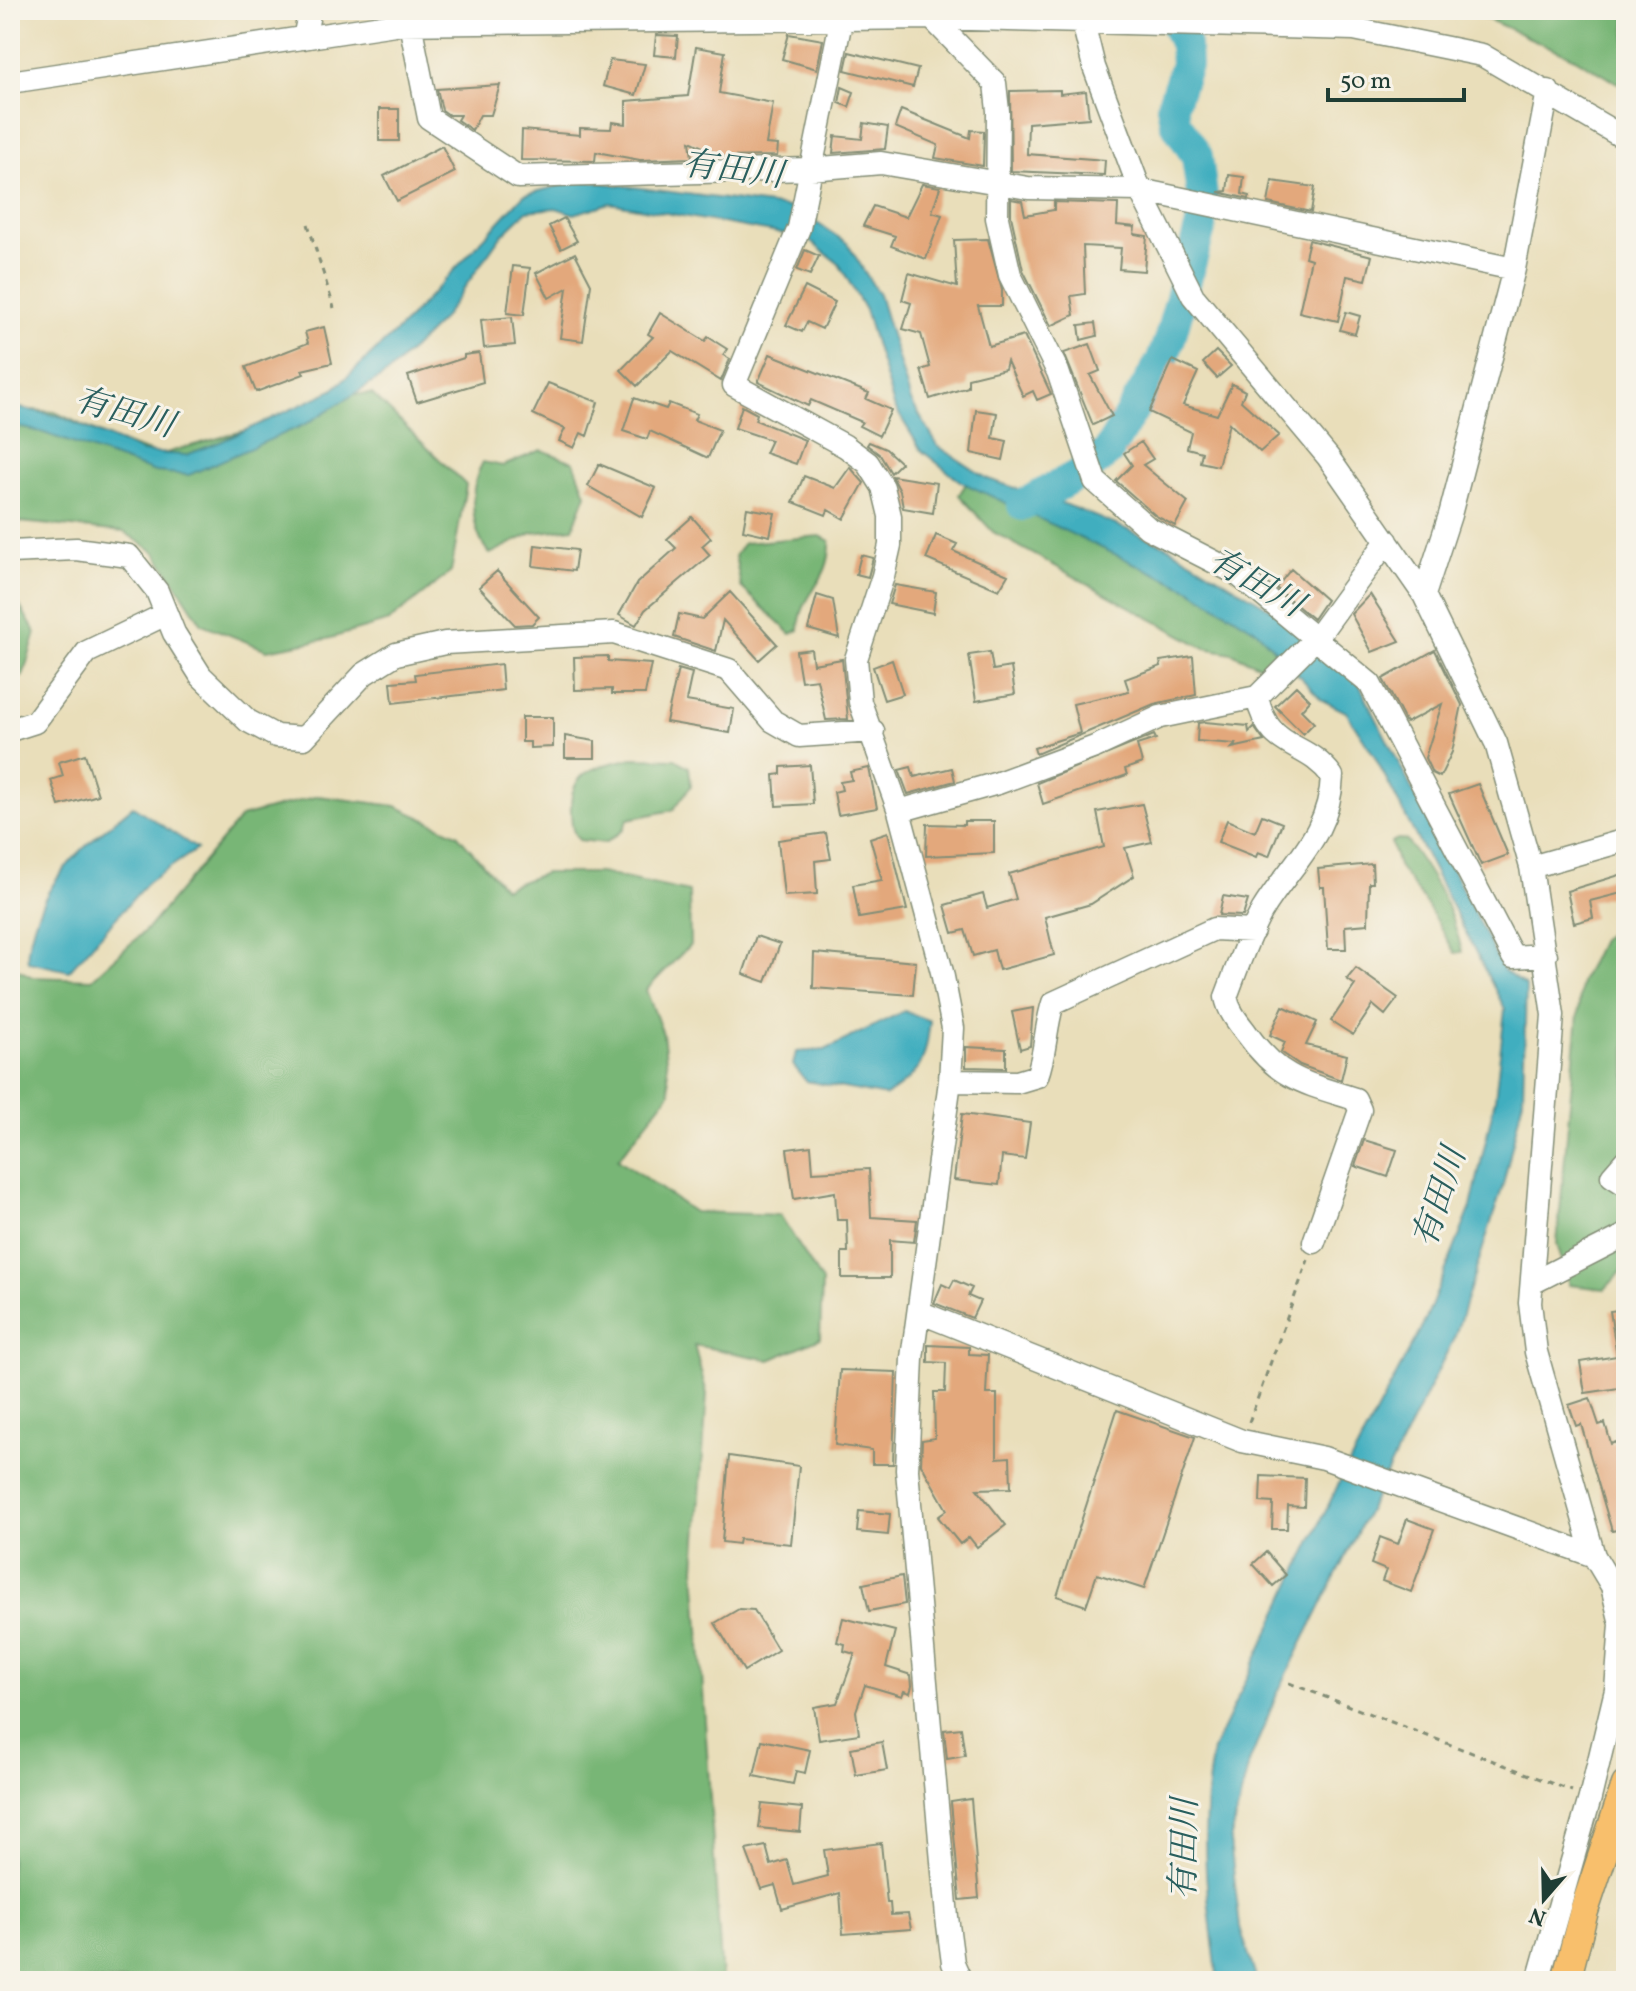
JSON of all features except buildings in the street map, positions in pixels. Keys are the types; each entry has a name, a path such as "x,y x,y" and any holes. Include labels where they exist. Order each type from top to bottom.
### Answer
{"main road":[{"path":"1566,1981 1584,1911 1626,1785"}],"street":[{"path":"304,38 310,10"},
{"path":"10,82 410,23 841,21 933,14 1081,15 1155,23 1354,29 1482,55 1626,139"},
{"path":"933,14 995,83 998,111 997,218 1010,275 1058,372 1095,481 1148,528 1236,573 1370,684 1513,957 1546,955"},
{"path":"1081,15 1140,190 1193,296 1328,457 1424,595 1496,743 1531,867 1553,1015 1530,1303 1536,1352 1594,1556 1612,1586 1621,1624 1616,1690 1590,1798 1538,1981"},
{"path":"841,21 799,228 734,385 845,446 868,463 883,487 890,516 890,545 856,659 860,702 873,731 899,811 950,1003 953,1028 950,1081 912,1358 907,1470 947,1917 953,1963 961,1981"},
{"path":"410,23 429,118 518,177 810,169 881,163 1028,188 1140,190 1514,269"},
{"path":"1424,595 1450,515 1514,269 1548,91"},
{"path":"899,811 998,783 1095,747 1160,717 1257,697 1317,637 1387,541"},
{"path":"10,552 76,549 129,556 157,591 166,614 201,676 248,721 276,736 304,738 364,674 396,654 445,643 614,633 718,663 737,677 773,721 799,736 873,731"},
{"path":"10,730 35,722 87,652 166,614"},
{"path":"1257,697 1271,732 1323,764 1332,776 1326,805 1306,855 1263,910 1226,997 1228,1008 1267,1062 1294,1081 1355,1099 1360,1110 1314,1242"},
{"path":"1531,867 1626,840"},
{"path":"950,1081 1017,1082 1037,1076 1046,1054 1047,1021 1053,1003 1214,929 1253,931"},
{"path":"1626,1160 1612,1176 1626,1185"},
{"path":"1532,1283 1626,1235"},
{"path":"919,1312 1242,1441 1324,1458 1594,1556"}],"path":[{"path":"308,224 334,308"},
{"path":"1242,1441 1314,1242"},
{"path":"1289,1683 1590,1798"}],"green space":[{"path":"1467,10 1626,10 1626,88 1575,58"},
{"path":"372,394 466,485 451,572 389,621 327,639 267,650 202,624 156,553 124,532 10,521 10,408 55,412 116,441 159,455 282,420 324,395"},
{"path":"541,450 574,462 586,494 573,528 532,533 490,554 478,534 473,509 478,472 483,462 503,466"},
{"path":"969,479 1168,569 1256,624 1276,653 1262,667 1232,653 1205,648 993,532 959,495"},
{"path":"820,536 830,541 826,568 805,605 799,630 791,634 741,587 735,555 744,543"},
{"path":"10,590 36,633 23,676 10,684"},
{"path":"633,758 675,759 689,767 691,786 673,810 628,819 623,830 605,843 579,840 573,830 571,812 572,797 580,778 597,767"},
{"path":"318,796 396,806 457,834 504,888 545,873 600,873 689,892 690,945 646,990 663,1034 670,1093 618,1159 694,1212 780,1215 822,1282 820,1338 770,1360 694,1345 707,1394 695,1568 722,1981 10,1981 10,965 32,977 92,979 149,927 241,817"},
{"path":"1406,840 1433,880 1453,921 1462,952 1455,953 1425,902 1398,866 1391,842"},
{"path":"1626,918 1626,1267 1605,1289 1569,1285 1557,1244 1581,982 1601,940"}],"water":[{"name":"有田川","path":"580,180 794,208 847,243 879,295 911,401 938,446 988,479 1067,505 1167,546 1286,618 1356,678 1503,970 1526,986 1523,1098 1503,1185 1455,1336 1277,1694 1249,1763 1230,1841 1240,1927 1257,1981 1218,1981 1205,1838 1213,1750 1338,1485 1426,1319 1471,1207 1495,1099 1505,1009 1374,755 1346,712 1322,700 1257,631 1191,590 961,482 921,450 894,406 865,310 839,264 806,238 610,203 574,214 556,208 527,211 500,237 441,321 388,373 306,424 189,475 155,472 41,432 10,425 10,406 59,416 142,452 186,455 220,442 333,390 402,326 524,195"},
{"path":"133,806 197,849 147,883 69,971 28,962 34,925 50,889 87,845"},
{"path":"904,1011 930,1021 926,1047 914,1073 886,1096 806,1081 793,1065 796,1052 825,1050"}],"waterway":[{"path":"1023,505 1083,472 1108,452 1162,360 1170,338 1201,225 1202,196 1197,156 1175,122 1172,106 1186,65 1185,45 1170,10"}]}
